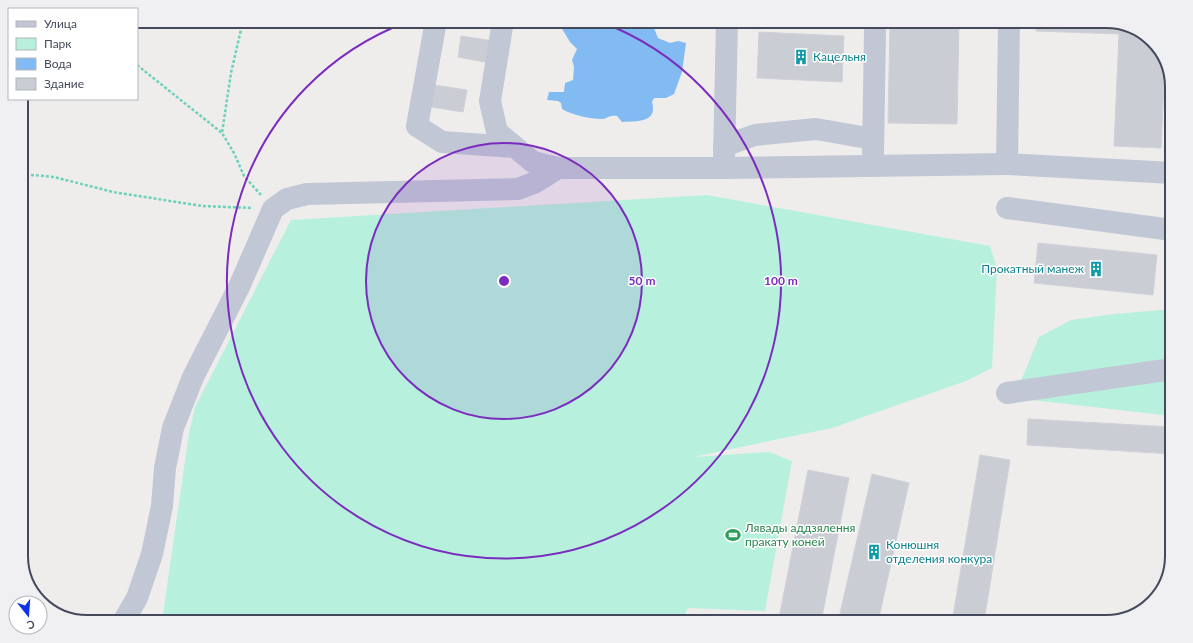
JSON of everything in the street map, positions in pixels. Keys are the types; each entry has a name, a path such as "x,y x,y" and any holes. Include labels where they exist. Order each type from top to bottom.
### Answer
{"street":[{"path":"435,28 417,126 442,142 516,147"},
{"path":"502,28 490,101 497,132 533,162 558,168 724,168 1007,164 1165,173"},
{"path":"724,168 727,28"},
{"path":"1007,164 1009,28"},
{"path":"873,166 875,32"},
{"path":"724,146 755,135 816,129 873,139"},
{"path":"127,615 137,598 152,554 162,506 165,468 172,428 193,377 239,287 273,209 287,199 308,194 518,189 536,182 558,168"},
{"path":"1007,208 1165,229"},
{"path":"1007,393 1165,370"}],"path":[{"path":"222,133 231,73 241,28"},
{"path":"138,66 222,133 234,153 244,176 273,209"},
{"path":"28,175 54,177 113,192 202,206 273,209"}],"green space":[{"path":"707,195 990,246 997,268 992,368 966,381 832,428 693,457 769,452 792,461 765,611 688,608 684,615 163,615 189,433 195,407 291,220"},
{"path":"1165,310 1165,415 1014,398 1039,337 1071,320 1114,314"}],"water":[{"path":"562,28 654,28 658,38 670,43 678,41 686,43 682,72 674,94 666,98 654,98 652,102 652,114 645,120 640,121 622,122 617,116 597,119 576,115 562,109 561,103 558,101 547,100 549,92 564,92 565,83 573,80 574,67 572,60 577,49 570,42"}],"building":[{"path":"890,28 959,28 957,124 888,123"},
{"path":"1036,28 1118,29 1132,34 1145,43 1155,54 1164,75 1161,148 1114,146 1119,34 1036,31"},
{"name":"Кацельня","path":"759,32 844,36 842,82 757,78"},
{"path":"461,36 494,41 490,63 458,57"},
{"path":"434,85 467,90 463,112 431,107"},
{"name":"Прокатный манеж","path":"1038,243 1157,255 1153,295 1034,283"},
{"path":"1028,419 1165,427 1165,454 1027,445"},
{"path":"980,455 1010,460 985,615 953,615"},
{"path":"808,470 849,478 822,615 780,615"},
{"name":"Конюшня отделения конкура","path":"872,474 909,483 880,615 840,615"}],"place":[{"name":"Кацельня","path":"801,57"},
{"name":"Прокатный манеж","path":"1096,269"},
{"name":"Лявады аддзялення пракату коней","path":"733,535"},
{"name":"Конюшня отделения конкура","path":"874,552"}]}
